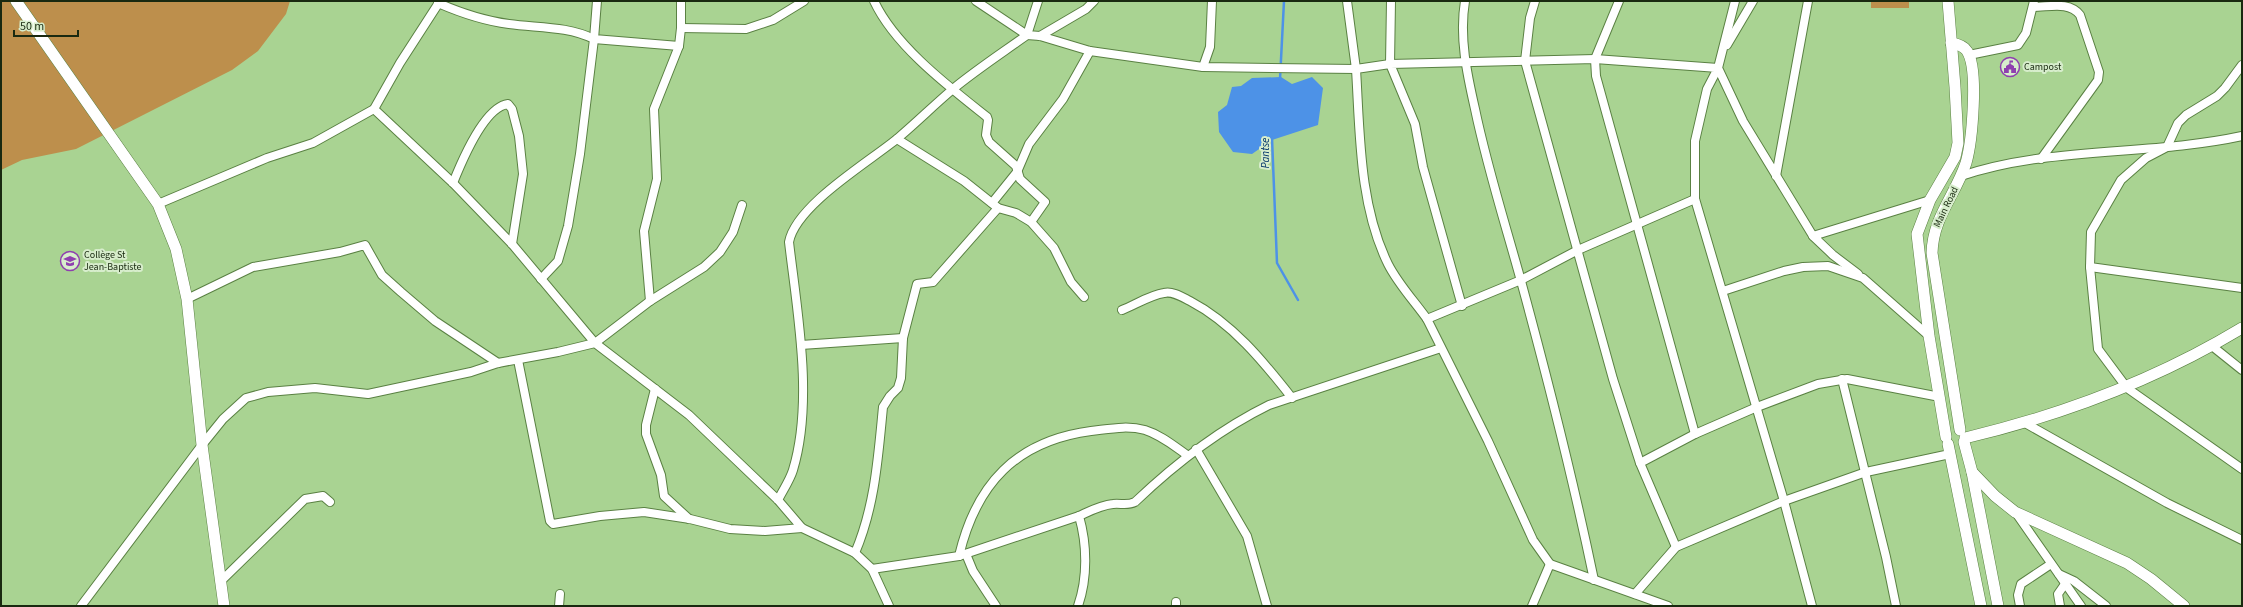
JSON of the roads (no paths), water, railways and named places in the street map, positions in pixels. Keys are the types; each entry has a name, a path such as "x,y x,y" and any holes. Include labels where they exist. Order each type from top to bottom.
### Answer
{"main road":[{"path":"16,1 158,204 176,249 187,299 202,445 224,606"},
{"path":"1948,1 1958,122 1958,143 1955,157 1930,200 1917,234 1929,336 1948,445 1981,606"},
{"path":"1951,42 1962,47 1969,55"},
{"name":"Main Road","path":"1969,55 1973,84 1972,130 1969,152 1961,176 1936,225 1932,238 1932,253 1963,437 1972,472 1998,606"},
{"path":"1955,87 1973,84"},
{"path":"1948,445 1956,448 1963,437 2025,423 2127,388 2212,346 2242,328"},
{"path":"1948,445 1950,430 1955,428 1963,437"},
{"path":"1972,472 1995,496 2015,512 2127,562 2151,579 2184,606"}],"street":[{"path":"541,279 558,261 568,226 580,154 594,39 597,1"},
{"path":"650,301 644,231 657,179 654,109 679,46 681,1"},
{"path":"681,28 746,29 772,20 804,1"},
{"path":"874,1 879,13 890,28 918,58 952,90 987,117 986,135 989,142 1016,166 1020,179 1045,202 1031,222"},
{"path":"976,1 1027,36 1040,36 1090,50 1203,67 1356,69 1390,64 1595,59 1718,68"},
{"path":"778,500 793,471 798,448 802,414 801,345 789,242 795,225 833,188 897,139 952,90 1027,36 1038,1"},
{"path":"1040,36 1086,9 1094,1"},
{"path":"1203,67 1210,47 1212,1"},
{"path":"1347,1 1356,69 1365,184 1379,241 1389,265 1427,319 1440,348 1488,441 1533,540 1550,564 1668,606"},
{"path":"1391,1 1390,64 1415,124 1423,167 1462,306"},
{"path":"1465,1 1465,62 1485,156 1521,280 1574,487 1594,580"},
{"path":"1535,1 1530,18 1526,61 1612,379 1640,463 1676,547"},
{"path":"1619,1 1595,59 1599,89 1695,434"},
{"path":"1735,1 1724,50 1718,68 1707,89 1695,141 1695,199 1757,407 1812,606"},
{"path":"1724,50 1753,1"},
{"path":"1776,176 1808,1"},
{"path":"158,204 267,158 313,143 374,109 400,63 439,2 462,13 495,22 566,29 594,39 679,46"},
{"path":"1969,55 2018,45 2026,33 2034,4 2070,6 2076,9 2080,15 2099,72 2098,80 2041,159"},
{"path":"855,553 865,530 872,506 884,407 890,396 898,388 901,378 903,338 917,284 933,282 995,206 1017,172 1029,144 1063,99 1090,50"},
{"path":"2242,65 2225,88 2217,96 2186,114 2178,123 2167,148 2146,158 2121,180 2091,232 2090,267 2098,349 2127,388 2242,469"},
{"path":"1718,68 1728,94 1743,121 1813,236 1833,255 1863,278 1929,336"},
{"path":"453,183 470,144 482,127 502,106 510,106 518,136 523,174 512,244"},
{"path":"374,109 453,183 512,244 596,342 689,415 778,500 802,528 855,553 872,569 889,606"},
{"path":"1961,176 1983,168 2041,159 2167,148 2242,136"},
{"path":"897,139 964,180 995,206 1016,213 1031,222 1054,248 1071,282 1084,297"},
{"path":"1427,319 1462,306 1521,280 1578,250 1695,199"},
{"path":"1813,236 1930,200"},
{"path":"82,606 202,445 223,419 246,398 255,395 315,388 368,394 471,372 498,363 518,360 596,342 650,301 704,267 720,252 733,232 742,205"},
{"path":"187,299 253,267 340,252 365,245 382,275 401,292 435,321 498,363"},
{"path":"1723,291 1802,267 1828,266 1863,278"},
{"path":"2090,267 2242,288"},
{"path":"1122,310 1164,293 1178,295 1202,308 1234,333 1265,364 1292,398"},
{"path":"801,345 903,338"},
{"path":"2212,346 2242,370"},
{"path":"872,569 962,555 1079,516 1104,506 1113,504 1130,505 1186,455 1244,417 1292,398 1440,348"},
{"path":"518,360 550,521 553,524 600,516 644,512 690,519 730,529 765,531 802,528"},
{"path":"1640,463 1695,434 1757,407 1818,384 1842,379 1940,397"},
{"path":"1842,379 1866,472 1896,606"},
{"path":"655,389 646,425 646,434 661,475 664,496 690,519"},
{"path":"2025,423 2167,503 2242,540"},
{"path":"996,606 962,555 969,521 986,488 1005,467 1026,451 1045,443 1081,432 1125,427 1146,430 1166,440 1186,455"},
{"path":"1635,594 1676,547 1784,501 1948,445"},
{"path":"1196,449 1247,536 1268,606"},
{"path":"220,582 305,499 323,496 330,502"},
{"path":"2015,512 2081,606"},
{"path":"1078,606 1086,559 1085,536 1079,516"},
{"path":"1532,606 1550,564"},
{"path":"2020,606 2018,595 2021,584 2051,564"},
{"path":"2056,572 2074,581 2106,606"},
{"path":"2060,606 2058,594 2065,584"},
{"path":"559,606 560,594"}],"water":[{"path":"1281,77 1292,84 1312,77 1323,88 1318,125 1272,140 1252,154 1233,152 1219,132 1218,112 1227,105 1232,87 1241,86 1252,78"}],"waterway":[{"name":"Pantse","path":"1280,79 1284,1"},
{"name":"Pantse","path":"1272,138 1277,263 1298,300"}],"place":[{"name":"Campost","path":"2010,67"},
{"name":"Collège St Jean-Baptiste","path":"70,261"}]}
